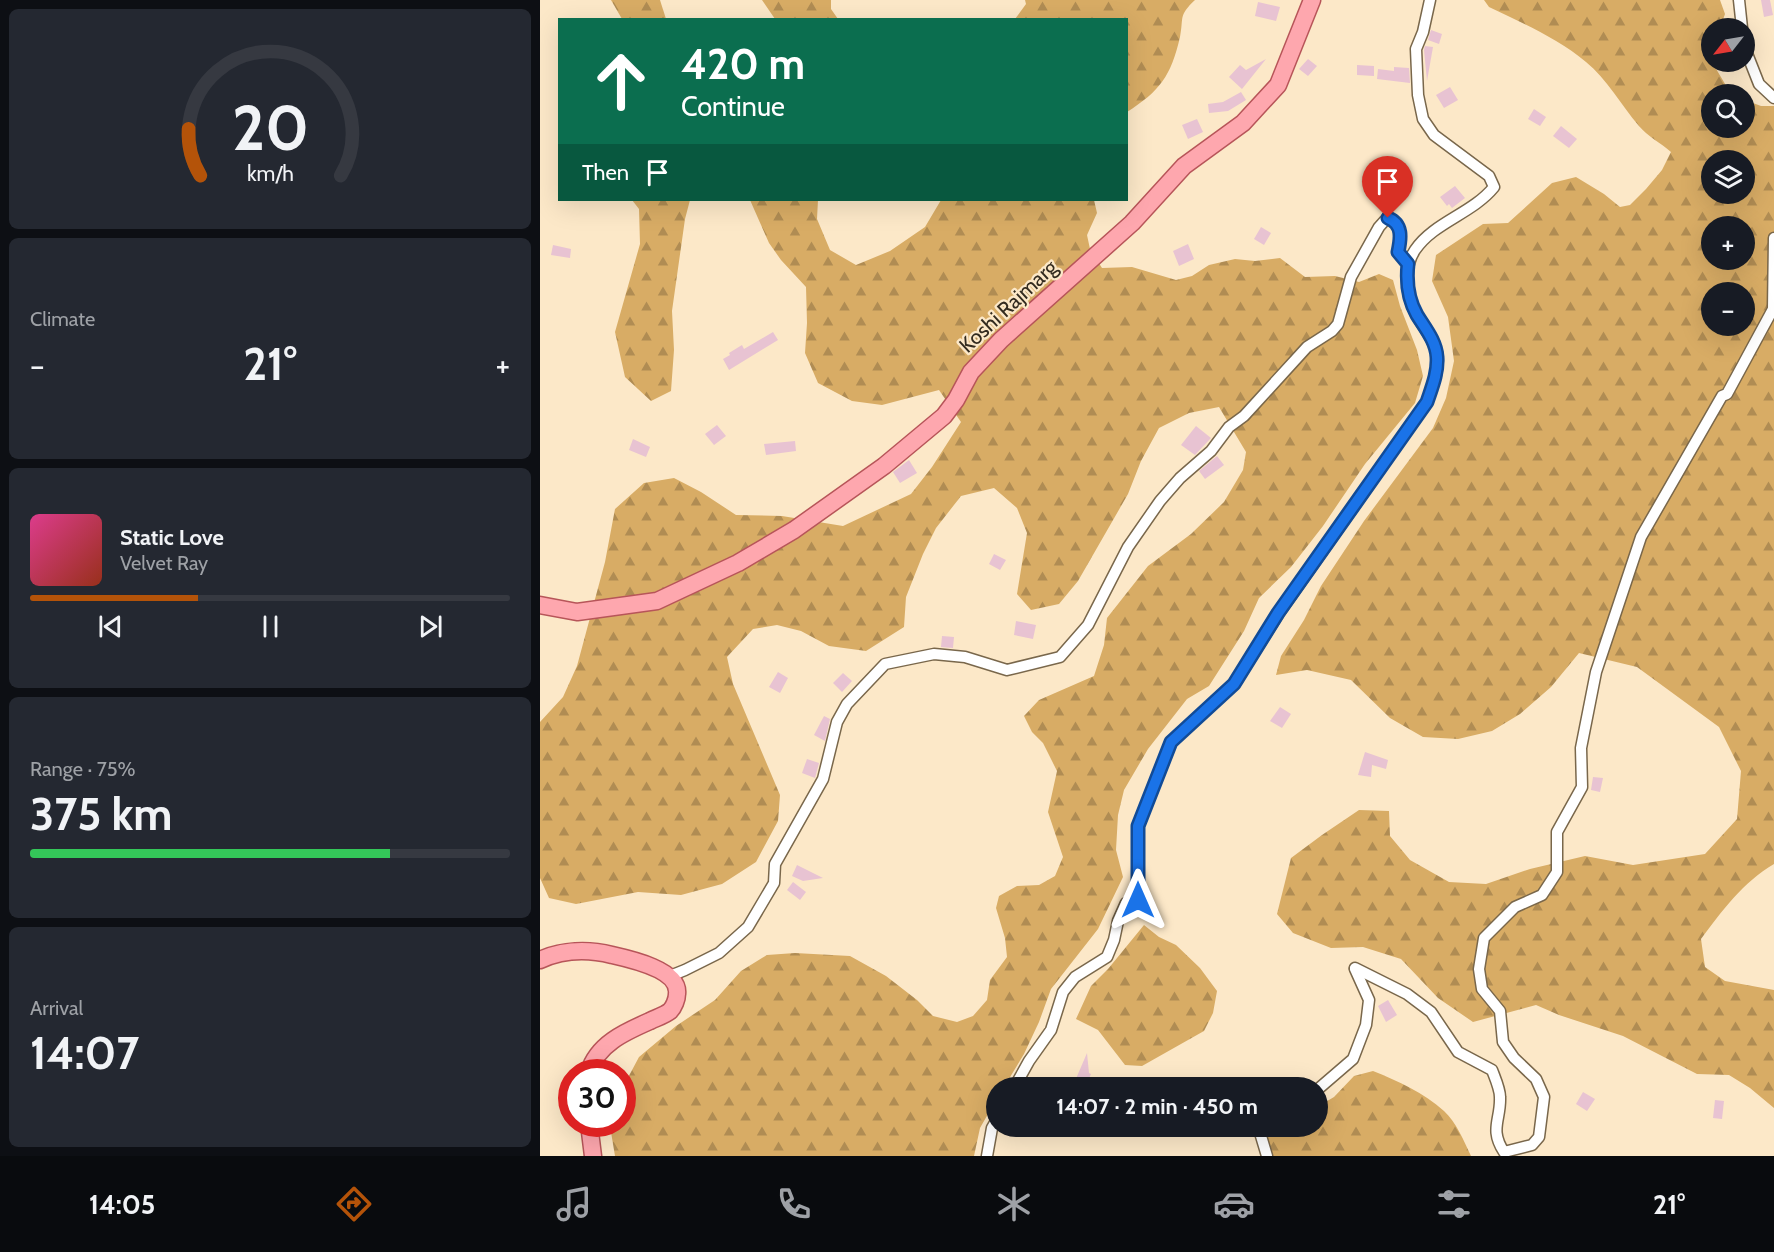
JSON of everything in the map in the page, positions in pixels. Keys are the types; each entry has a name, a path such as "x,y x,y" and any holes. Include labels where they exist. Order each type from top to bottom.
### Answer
{"main road":[{"name":"Koshi Rajmarg","path":"540,605 577,612 657,601 738,563 794,530 884,466 944,416 956,400 971,372 1001,340 1132,223 1184,166 1243,123 1271,93 1278,85 1312,0"},
{"path":"540,960 554,954 600,952 631,959 670,976 678,987 677,997 670,1010 609,1042 596,1059"},
{"path":"591,1137 593,1156"}],"street":[{"path":"1020,1077 1051,1030 1063,992 1075,977 1107,957 1126,903 1138,900 1138,826 1171,742 1234,684 1278,613 1427,402 1437,373 1437,354 1432,338 1415,312 1409,294 1408,264 1414,251 1428,235 1486,197 1494,187 1489,176 1434,135 1423,119 1418,95 1416,50 1423,32 1430,0"},
{"path":"1738,0 1741,18"},
{"path":"1754,72 1759,84 1774,98"},
{"path":"670,976 719,953 747,927 774,883 775,864 823,779 842,713 847,704 885,664 934,654 965,657 1007,670 1060,657 1088,626 1128,547 1160,501 1180,478 1211,451 1230,427 1244,416 1307,347 1332,332 1338,324 1352,277 1379,227 1388,218 1393,219 1400,230 1398,252 1408,264"},
{"path":"1328,1081 1353,1059 1366,1025 1369,1000 1355,968 1415,1000 1431,1012 1458,1052 1492,1070 1500,1097 1495,1125 1499,1144 1504,1152 1532,1145 1539,1137 1544,1097 1536,1079 1514,1058 1503,1042 1500,1011 1482,989 1479,969 1484,938 1515,907 1542,895 1557,872 1557,832 1582,788 1581,748 1596,672 1641,537 1722,396 1727,394 1773,309 1774,238"},
{"path":"987,1156 990,1137"},
{"path":"1261,1137 1267,1156"}],"green space":[{"path":"611,0 660,0 666,18 621,18"},
{"path":"762,0 831,0 831,9 837,18 774,18"},
{"path":"1025,0 1195,0 1184,13 1173,62 1163,81 1148,97 1128,111 1128,18 1016,18 1026,4"},
{"path":"1484,0 1720,0 1725,14 1724,18 1701,18 1701,72 1718,72 1725,84 1701,84 1701,138 1755,138 1755,104 1774,106 1774,864 1743,888 1701,939 1705,967 1725,981 1774,990 1774,1108 1750,1088 1729,1075 1697,1074 1623,1036 1536,1005 1473,1022 1438,998 1401,959 1363,947 1331,948 1293,933 1277,914 1291,858 1359,810 1389,811 1390,836 1410,860 1449,882 1486,884 1530,869 1585,856 1633,865 1705,854 1737,819 1741,771 1719,727 1637,667 1579,653 1551,687 1520,714 1492,731 1458,739 1423,737 1390,718 1351,680 1307,670 1276,675 1281,656 1304,620 1321,586 1364,521 1433,428 1446,398 1454,361 1448,317 1432,281 1436,255 1483,224 1508,223 1552,183 1576,177 1620,207 1630,205 1662,170 1671,152 1642,130 1594,69 1575,53 1527,25 1489,7"},
{"path":"633,201 690,201 685,219 672,311 674,350 671,391 651,401 625,377 615,332 640,244 639,209"},
{"path":"750,201 818,201 817,219 830,250 856,265 890,251 925,227 940,201 1094,201 1097,213 1087,235 1090,249 1102,268 1132,267 1176,280 1192,276 1209,265 1235,259 1255,261 1280,258 1305,277 1335,276 1359,282 1379,274 1393,280 1400,306 1417,350 1423,376 1415,403 1365,464 1323,526 1291,567 1259,598 1244,631 1209,686 1187,699 1148,749 1124,790 1118,815 1116,850 1123,877 1098,929 1051,989 1039,1022 1010,1077 986,1077 986,1118 980,1128 974,1156 615,1156 612,1137 636,1137 636,1063 639,1057 676,1026 715,1000 741,971 767,955 795,953 850,956 886,976 917,1000 933,1016 957,1022 973,1016 987,1000 990,980 1007,957 1005,938 996,908 999,896 1017,886 1039,885 1055,876 1063,857 1048,812 1057,771 1043,743 1032,732 1024,716 1039,700 1094,676 1104,645 1107,618 1148,566 1191,534 1224,502 1243,470 1246,452 1219,407 1189,413 1159,428 1141,461 1128,494 1078,581 1059,604 1031,610 1017,594 1027,533 1017,508 994,488 961,496 936,528 923,554 906,597 904,627 866,651 829,646 801,631 777,625 753,629 727,657 733,684 780,795 778,821 756,862 722,884 681,895 638,892 576,904 549,898 540,878 540,722 563,697 577,666 605,562 615,509 644,483 674,478 701,492 736,515 782,516 843,526 911,494 932,467 961,422 939,390 882,405 852,401 818,383 805,353 806,287 769,243"},
{"path":"1144,925 1159,937 1176,945 1200,968 1217,991 1213,1013 1204,1031 1142,1066 1125,1065 1098,1030 1076,1019 1091,986"},
{"path":"1373,1071 1428,1099 1448,1115 1463,1138 1471,1156 1267,1156 1266,1137 1328,1137 1328,1101 1354,1076"}],"building":[{"path":"1761,0 1770,0 1773,15 1764,17"},
{"path":"1258,2 1280,7 1276,21 1255,16"},
{"path":"1431,30 1442,34 1439,44 1428,40"},
{"path":"1425,46 1433,47 1427,81 1424,50"},
{"path":"1266,59 1242,89 1229,77 1240,65 1246,70"},
{"path":"1308,59 1317,66 1308,76 1299,69"},
{"path":"1357,65 1374,66 1374,76 1357,75"},
{"path":"1394,67 1409,68 1410,83 1377,79 1378,69 1394,71"},
{"path":"1450,87 1458,100 1444,108 1436,95"},
{"path":"1241,92 1246,100 1228,111 1209,113 1208,104 1223,102"},
{"path":"1534,109 1546,117 1540,126 1528,119"},
{"path":"1197,119 1203,132 1188,139 1182,125"},
{"path":"1561,126 1577,139 1569,148 1553,136"},
{"path":"1455,186 1465,198 1452,208 1449,204 1447,206 1440,197"},
{"path":"1261,227 1271,233 1264,245 1254,239"},
{"path":"1188,244 1194,259 1179,266 1173,251"},
{"path":"553,245 571,249 570,258 551,255"},
{"path":"773,332 778,340 729,370 723,359 730,355 729,353 742,345 744,349"},
{"path":"717,425 726,436 714,445 705,434"},
{"path":"1196,426 1211,438 1195,455 1181,445"},
{"path":"633,439 650,447 646,457 629,450"},
{"path":"795,441 796,451 766,455 764,444"},
{"path":"1217,456 1224,465 1205,479 1199,471"},
{"path":"909,460 917,473 900,483 893,472"},
{"path":"994,554 1006,560 1000,570 989,564"},
{"path":"1016,621 1036,625 1033,639 1014,635"},
{"path":"942,636 954,637 953,648 941,647"},
{"path":"778,672 788,678 780,693 769,687"},
{"path":"843,673 852,681 842,692 833,683"},
{"path":"1280,707 1291,714 1282,728 1270,721"},
{"path":"824,716 830,719 825,741 814,735"},
{"path":"1365,752 1388,760 1386,769 1372,765 1371,777 1358,775"},
{"path":"807,759 819,763 815,778 802,773"},
{"path":"1593,777 1603,778 1600,792 1591,790"},
{"path":"797,865 823,878 803,881 792,876"},
{"path":"793,882 806,892 800,900 787,890"},
{"path":"1388,1000 1397,1015 1386,1022 1378,1006"},
{"path":"1087,1053 1091,1074 1090,1077 1077,1077"},
{"path":"1583,1092 1595,1099 1587,1111 1576,1104"},
{"path":"1715,1100 1724,1101 1722,1119 1713,1118"}],"route":[{"path":"1138,900 1138,826 1171,742 1234,684 1278,613 1427,402 1437,373 1437,354 1432,338 1415,312 1409,294 1408,264 1398,252 1400,230 1393,219 1388,218"}]}
